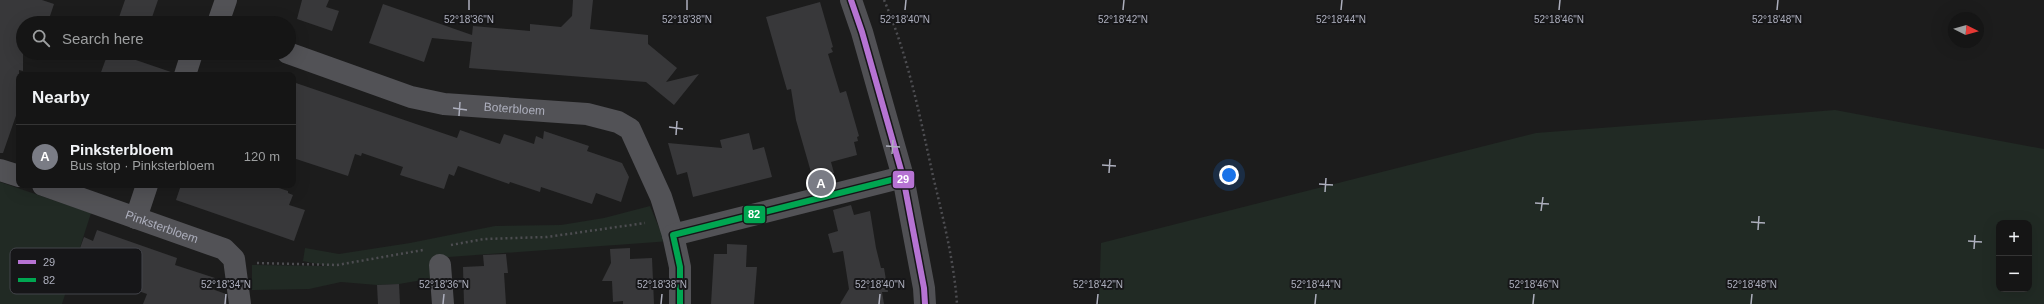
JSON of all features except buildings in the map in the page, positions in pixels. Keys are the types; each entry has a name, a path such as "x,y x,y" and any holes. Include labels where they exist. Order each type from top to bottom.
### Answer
{"street":[{"path":"220,16 226,0"},
{"path":"851,0 862,32 903,177 924,288 925,304"},
{"name":"Boterbloem","path":"296,56 411,97 444,104 587,114 618,122 630,129 661,197 673,235"},
{"path":"186,72 190,60"},
{"path":"0,170 16,175"},
{"path":"680,304 680,267 673,235 903,177"},
{"name":"Pinksterbloem","path":"51,188 224,249 234,259 240,304"},
{"path":"136,218 146,188"},
{"path":"440,265 443,304"}],"path":[{"path":"884,0 895,25 925,141 947,236 957,304"}],"shaded area":[{"path":"1835,110 2044,149 2044,304 1099,304 1101,243 1536,133"},
{"path":"0,182 91,213 80,248 10,248 10,294 65,294 62,304 0,304"},
{"path":"650,206 660,230 671,241 434,258 434,278 399,284 377,285 341,282 309,289 252,290 252,265 327,266 303,261 305,248 339,254 410,243 495,226 561,225 604,218"}],"transit line":[{"name":"29","path":"851,0 862,32 903,177 924,288 925,304"},
{"name":"82","path":"680,304 680,267 673,235 903,177"}],"place":[{"name":"Pinksterbloem","path":"821,183"}]}
